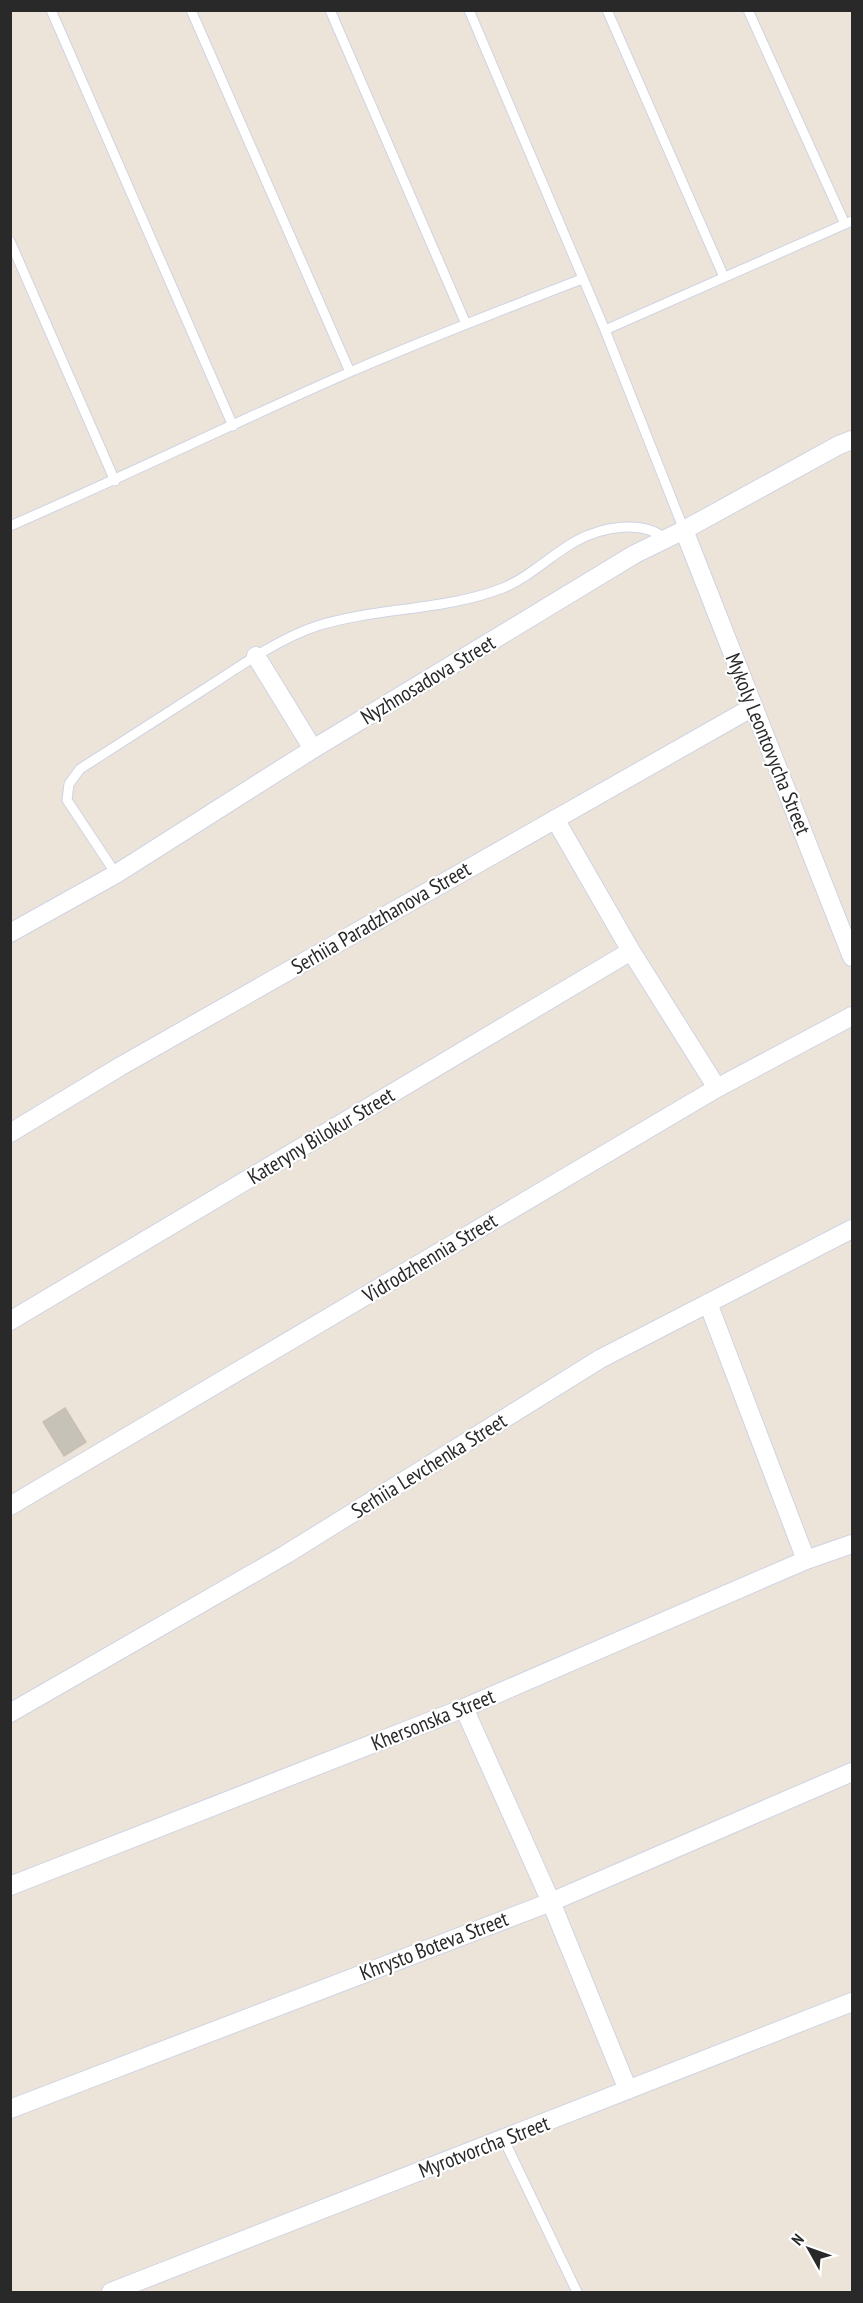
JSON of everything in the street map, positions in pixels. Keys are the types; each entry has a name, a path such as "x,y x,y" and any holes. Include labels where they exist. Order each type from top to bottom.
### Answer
{"street":[{"name":"Nyzhnosadova Street","path":"10,933 116,874 313,749 635,554 852,440"},
{"name":"Mykoly Leontovycha Street","path":"684,530 852,957"},
{"path":"256,656 313,749"},
{"name":"Serhiia Paradzhanova Street","path":"10,1133 131,1060 753,707"},
{"path":"555,819 631,951 717,1088"},
{"name":"Kateryny Bilokur Street","path":"10,1321 631,951"},
{"name":"Vidrodzhennia Street","path":"10,1506 717,1088 852,1016"},
{"name":"Serhiia Levchenka Street","path":"10,1713 285,1555 600,1359 852,1229"},
{"path":"708,1303 807,1560"},
{"name":"Khersonska Street","path":"10,1886 464,1708 807,1560 852,1544"},
{"path":"464,1708 551,1902 628,2090"},
{"name":"Khrysto Boteva Street","path":"10,2109 551,1902 852,1772"},
{"name":"Myrotvorcha Street","path":"114,2292 852,2002"}],"lane":[{"path":"51,10 233,426"},
{"path":"191,10 350,372"},
{"path":"330,10 466,324"},
{"path":"469,10 605,330 684,530"},
{"path":"607,10 724,277"},
{"path":"605,330 849,223 748,10"},
{"path":"10,241 114,481"},
{"path":"10,526 114,481 350,372 582,279"},
{"path":"116,874 67,800 69,784 80,769 256,656 314,627 348,617 463,601 506,587 577,540 607,530 630,527 646,528 659,533 666,539"},
{"path":"504,2140 577,2292"}],"building":[{"path":"65,1408 86,1442 64,1456 43,1422"}]}
